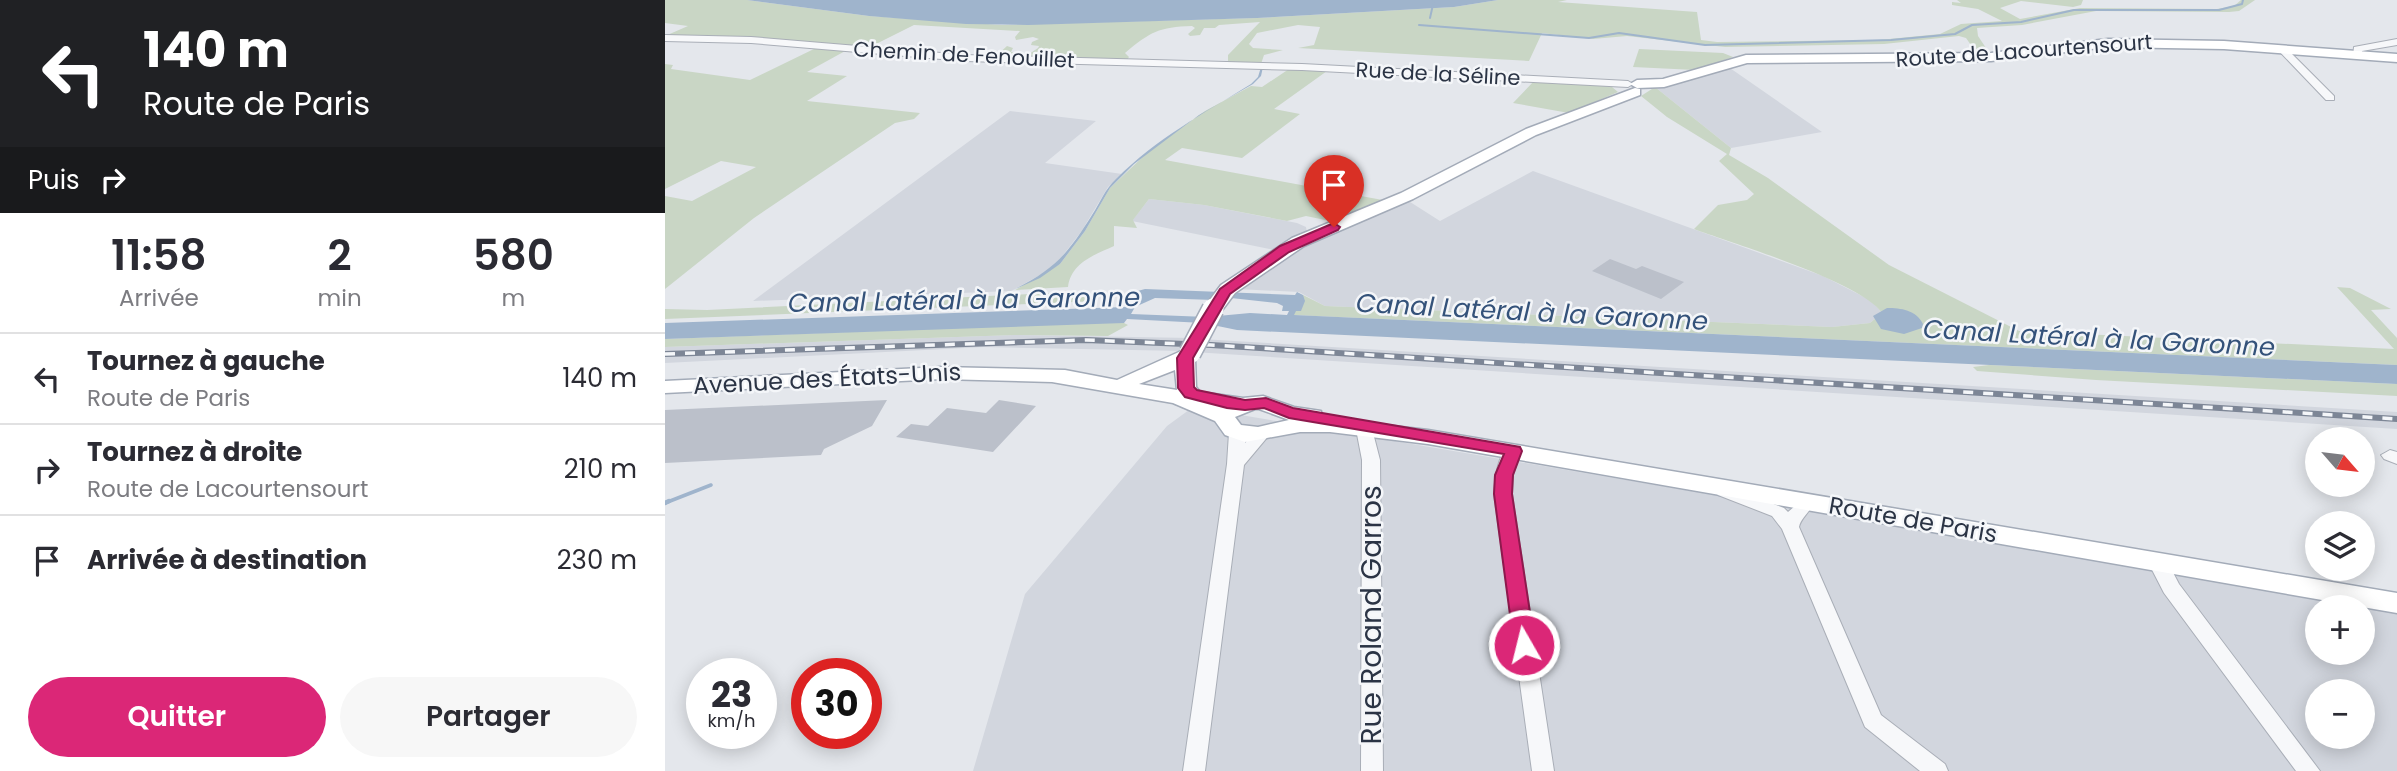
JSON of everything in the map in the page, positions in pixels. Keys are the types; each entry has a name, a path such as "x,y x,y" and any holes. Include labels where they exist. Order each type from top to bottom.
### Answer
{"main road":[{"name":"Route de Lacourtensourt","path":"1187,355 1219,300 1271,258 1298,243 1407,196 1531,132 1631,88 1724,64 1760,58 1916,60 1991,57 2131,42 2397,58"},
{"path":"1126,382 1187,355 1186,388 1191,394"},
{"name":"Route de Paris","path":"990,373 1082,376 1245,405 1266,402 1273,424"},
{"name":"Avenue des États-Unis","path":"665,387 990,373"},
{"name":"Route de Paris","path":"1053,376 1166,394 1213,411 1233,427 1273,424 1330,425 1428,437 2397,603"},
{"path":"1233,427 1233,412 1245,405"},
{"name":"Route de Paris","path":"1273,424 1428,437"}],"street":[{"name":"Chemin de Fenouillet","path":"665,38 751,40 965,58 1262,65"},
{"path":"2358,56 2356,51 2362,47 2397,42"},
{"path":"2282,49 2330,98"},
{"name":"Rue de la Séline","path":"1262,65 1631,88"},
{"path":"1236,464 1273,424"},
{"path":"1194,771 1236,464 1233,427"},
{"name":"Rue Roland Garros","path":"1364,429 1371,460 1372,771"},
{"name":"Rue Roland Garros","path":"1371,460 1380,442 1395,433"},
{"path":"1514,451 1504,475 1503,494 1542,771"},
{"path":"1713,485 1778,512 1790,527 1873,720 1937,771"},
{"path":"1790,527 1792,518 1803,509 1805,501"},
{"path":"2158,562 2171,588 2309,771"}],"shaded area":[{"path":"1727,66 1822,132 1731,148 1655,87"},
{"path":"1010,111 1096,121 1045,163 1122,174 1108,187 1081,232 1053,268 1011,291 753,301"},
{"path":"1533,171 1823,276 1872,301 1882,313 1870,323 1832,327 1325,306 1299,292 1236,289 1283,254 1407,200 1440,221"},
{"path":"1149,199 1204,205 1297,223 1306,227 1307,233 1275,250 1132,221"},
{"path":"1015,335 1192,338 1184,351 984,347 665,363 665,347"},
{"path":"1201,339 2397,412 2397,429 2375,427 1193,352"},
{"path":"1193,407 2308,595 2305,595 2305,665 2375,665 2375,606 2397,610 2397,771 973,771 1025,594 1167,426"}],"green space":[{"path":"665,0 747,0 869,16 1002,25 1257,18 1454,7 1498,0 1567,0 1558,2 1697,12 1701,40 1717,42 1879,40 1940,34 1961,24 2002,21 1978,9 1952,5 1952,2 1961,3 1957,0 2083,0 2081,5 2073,7 2021,1 2000,8 2020,19 2080,8 2217,9 2234,6 2241,0 2255,0 2239,11 2096,11 2022,25 1977,28 1978,36 1990,54 1978,55 1966,38 1959,36 1884,44 1725,47 1627,36 1593,39 1542,33 1529,61 1298,48 1314,45 1320,27 1298,25 1257,33 1249,44 1253,48 1283,50 1264,55 1261,64 1228,63 1228,55 1260,22 1204,28 1200,35 1190,36 1188,34 1195,28 1192,26 1163,29 1148,35 1125,53 1129,57 1127,60 995,57 1007,46 1013,48 1011,52 1029,54 1039,46 1031,45 1032,42 1039,39 1033,37 1016,40 1015,37 1020,31 914,25 868,48 706,35 665,36 688,26 665,23"},
{"path":"818,47 847,50 807,72 847,76 807,101 920,113 914,119 895,123 754,218 665,289 665,196 692,201 756,167 721,161 665,189 665,64 673,65 671,69 750,80"},
{"path":"1639,49 1723,53 1733,57 1695,70 1633,67"},
{"path":"1289,69 1327,71 1274,109 1300,114 1242,158 1182,148 1165,160 1388,201 1345,220 1330,221 1306,216 1287,221 1204,205 1149,199 1133,220 1137,228 1114,226 1114,246 1079,266 1068,287 1015,290 1060,264 1085,231 1110,188 1149,151 1205,111 1251,86 1262,87"},
{"path":"1534,81 1601,85 1612,87 1618,92 1569,113 1513,103"},
{"path":"1655,87 1731,148 1729,155 1768,178 1889,265 2019,331 2394,349 2337,287 2350,288 2391,309 2371,310 2397,338 2397,365 1293,315 1303,295 1325,306 1832,327 1870,323 1882,313 1870,301 1824,277 1694,229 1718,205 1747,200 1754,194 1719,161 1727,154 1667,117 1641,96"},
{"path":"1069,292 1098,301 665,319 665,309 707,310"},
{"path":"1083,323 1128,325 1108,336 1015,335 665,347 665,339"},
{"path":"1989,365 2397,384 2397,396 2096,380 1977,371 1973,367"}],"water":[{"path":"747,0 1498,0 1454,7 1257,18 1028,25 966,24 869,16"},
{"path":"1263,67 1261,76 1253,84 1220,103 1251,84"},
{"path":"1192,120 1134,164 1110,188 1085,231 1060,264 1040,278 1011,291 1038,276 1058,260 1075,241 1112,183 1148,151"},
{"path":"1145,289 1295,295 1297,292 1303,295 1305,301 1301,311 1296,311 1294,315 2397,365 2397,384 1237,330 1203,323 1127,319 1124,323 665,339 665,323 1125,307 1124,303 1134,292","holes":["1155,298 1231,298 1277,303 1283,306 1282,311 1289,311 1287,315 1250,313 1207,317 1131,314 1135,307"]},
{"path":"1887,308 1903,309 1912,313 1920,319 1922,328 1904,334 1881,329 1873,316"}],"building":[{"path":"1610,259 1636,269 1642,266 1684,282 1661,299 1592,271"},
{"path":"887,400 872,426 824,449 821,455 665,463 665,410"},
{"path":"999,400 1036,406 993,452 896,437 911,424 928,426 947,408 986,413"}],"waterway":[{"path":"1430,18 1434,0"},
{"path":"1419,25 1589,38 1619,33 1705,45 1891,40 1955,34 1972,25 2021,22 2074,10 2219,10 2242,4 2243,0"},
{"path":"669,501 665,503 711,485"}],"railway":[{"path":"665,354 1086,340 1211,345 2397,419"}],"route":[{"path":"1334,227 1285,249 1225,292 1185,358 1186,388 1191,394 1236,405 1266,402 1289,413 1347,420 1514,451 1504,475 1503,494 1524,645"}],"water label":[{"name":"Canal Latéral à la Garonne","path":"964,300"},
{"name":"Canal Latéral à la Garonne","path":"1532,312"},
{"name":"Canal Latéral à la Garonne","path":"2099,338"}]}
